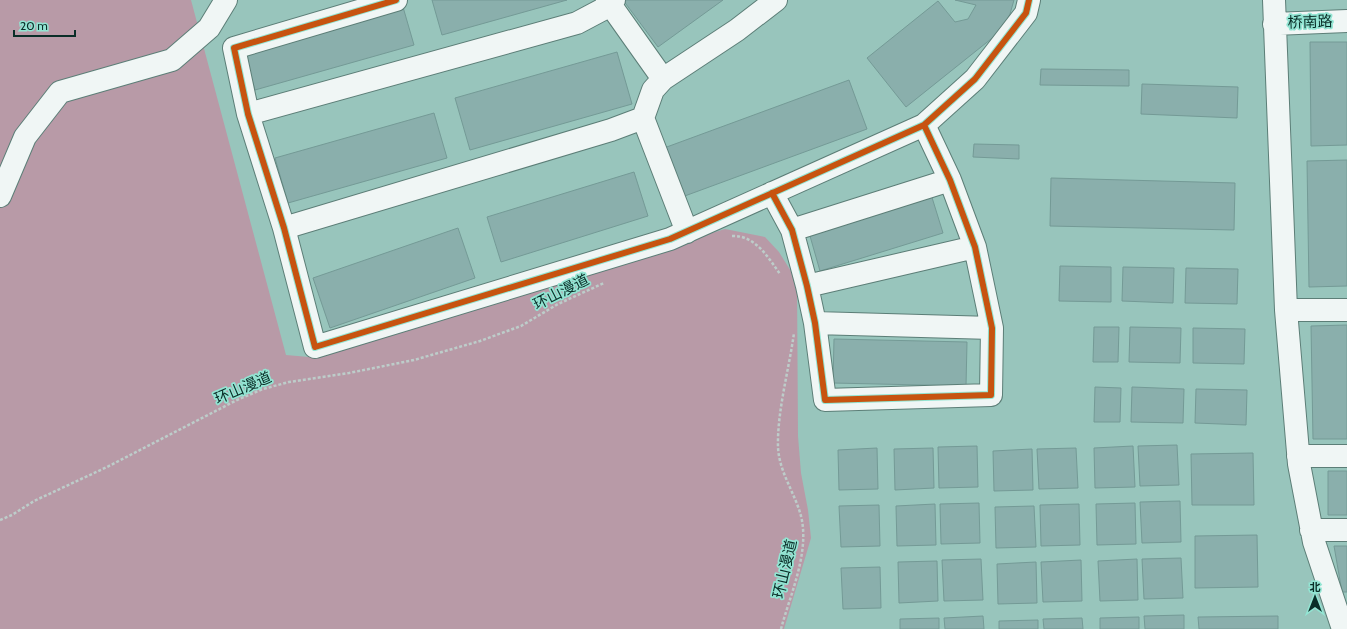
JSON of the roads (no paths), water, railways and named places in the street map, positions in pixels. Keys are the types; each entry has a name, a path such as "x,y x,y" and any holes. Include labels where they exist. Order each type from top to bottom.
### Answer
{"street":[{"path":"0,196 25,137 60,92 172,60 210,28 226,0"},
{"path":"396,0 234,48 248,114 284,228 314,347 670,239 924,125 975,79 1026,13 1029,0"},
{"path":"687,232 643,118 653,90 663,79 737,30 776,0"},
{"path":"1274,0 1286,310 1298,456 1314,542 1343,618"},
{"path":"248,114 577,23 610,2 663,79"},
{"name":"桥南路","path":"1274,24 1347,21"},
{"path":"284,228 611,130 643,118"},
{"path":"772,193 792,230 807,286 815,323 826,400 991,395 992,328 975,248 950,180 924,125"},
{"path":"792,230 950,180"},
{"path":"807,286 975,248"},
{"path":"1286,310 1347,310"},
{"path":"815,323 992,328"},
{"path":"1298,456 1347,456"},
{"path":"1311,530 1347,530"}]}
